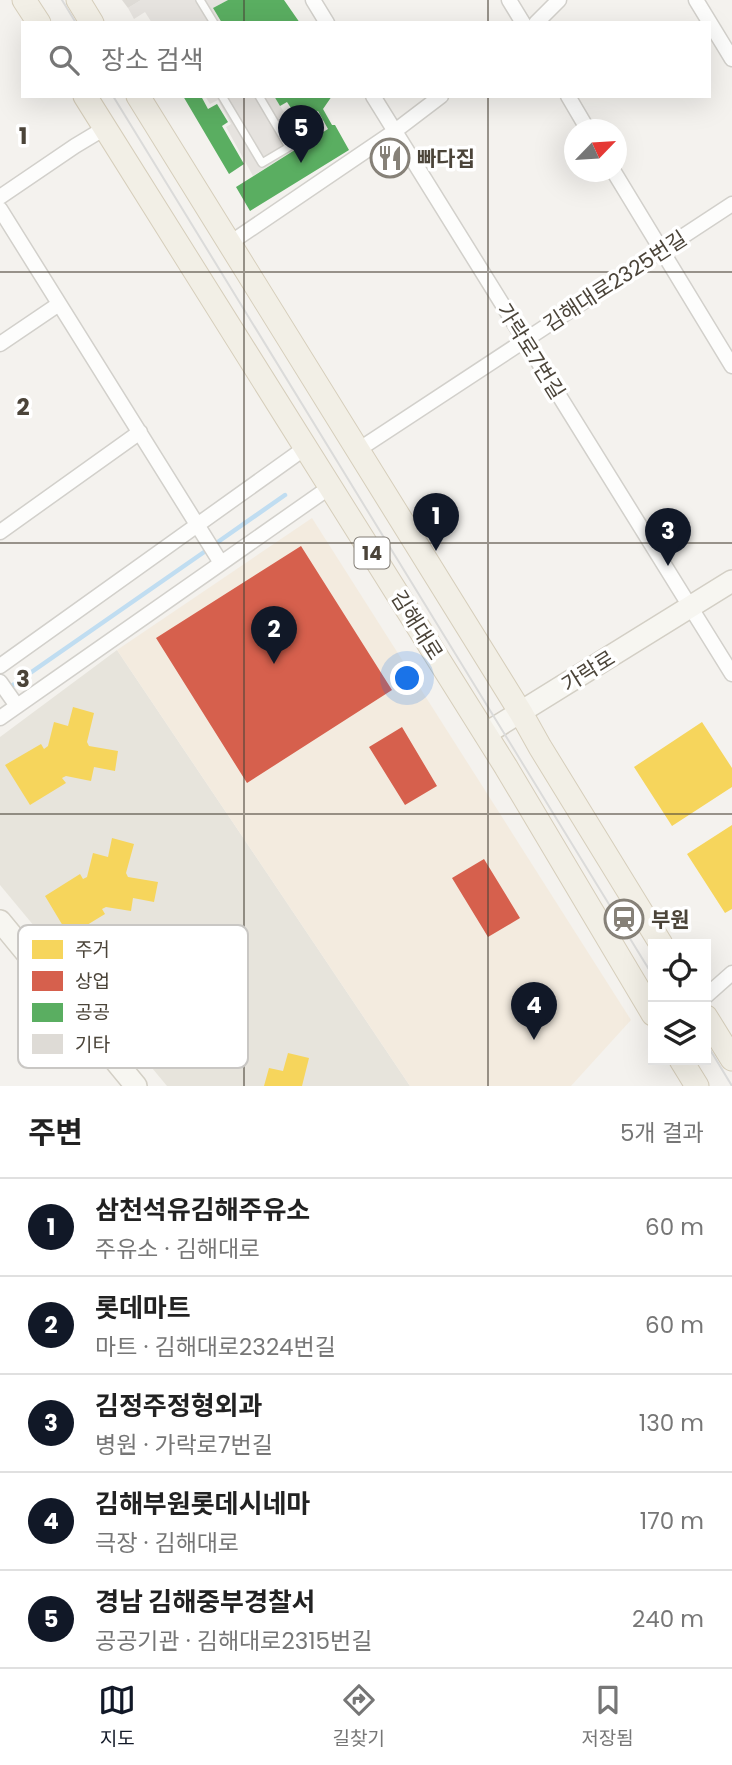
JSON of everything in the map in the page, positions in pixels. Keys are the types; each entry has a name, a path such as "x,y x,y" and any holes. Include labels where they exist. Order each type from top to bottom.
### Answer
{"main road":[{"path":"24,0 38,21"},
{"path":"78,0 91,21"},
{"name":"김해대로","path":"86,98 485,734 648,1006"},
{"name":"김해대로","path":"142,98 658,939"},
{"path":"711,1025 732,1059"},
{"path":"684,1065 697,1086"}],"street":[{"path":"313,0 326,21"},
{"path":"509,0 522,21"},
{"path":"538,21 559,0"},
{"path":"696,0 709,21"},
{"path":"711,25 732,59"},
{"name":"가락로7번길","path":"374,98 689,607"},
{"path":"230,243 395,131 438,98"},
{"path":"569,98 582,119"},
{"path":"0,197 105,128"},
{"path":"620,182 732,366"},
{"name":"김해대로2325번길","path":"358,450 732,204"},
{"path":"0,209 214,552"},
{"path":"0,344 59,304"},
{"path":"0,531 140,432"},
{"path":"0,666 306,448"},
{"path":"0,718 214,552 330,487"},
{"name":"가락로","path":"485,734 732,581"},
{"path":"689,607 732,674"},
{"path":"0,682 18,706"},
{"path":"0,921 18,943"},
{"path":"711,992 732,973"},
{"path":"121,1068 136,1086"}],"lane":[{"path":"200,0 213,21"},
{"path":"223,98 262,163 289,147 260,98"}],"shaded area":[{"path":"141,0 228,0 213,8 221,21 151,21 145,12 134,19 128,8"},
{"path":"206,98 275,98 304,144 253,176 226,127 231,124 218,100 210,104"},
{"path":"312,518 631,1020 571,1086 410,1086 117,650"},
{"path":"117,650 410,1086 167,1086 152,1068 248,1068 248,925 33,925 0,885 0,737"}],"building: 주거":[{"path":"73,707 94,713 87,742 89,746 118,751 115,771 94,767 91,781 66,776 62,778 66,783 30,805 5,765 41,744 44,749 48,746 54,722 68,726"},
{"path":"702,722 732,768 732,787 672,826 634,767"},
{"path":"732,825 732,909 725,913 687,854"},
{"path":"112,838 134,844 126,873 128,877 158,882 154,902 133,898 131,911 106,907 102,909 105,914 87,925 62,925 45,896 80,874 83,879 87,877 93,853 108,857"},
{"path":"288,1053 309,1058 302,1086 264,1086 269,1068 283,1071"}],"building: 상업":[{"path":"301,546 392,690 247,783 156,638"},
{"path":"402,727 437,786 405,805 369,747"},
{"path":"484,859 520,918 488,937 452,878"}],"building: 공공":[{"path":"228,0 284,0 299,21 221,21 213,8"},
{"path":"184,98 202,98 208,109 217,104 228,122 222,126 244,164 229,174"},
{"path":"275,98 331,98 323,109 349,150 250,211 236,187 328,129 318,111 312,114 299,113 287,102 280,106"}],"building: 기타":[{"path":"122,0 141,0 128,8"}],"waterway":[{"path":"215,544 285,495"},
{"path":"0,694 207,550"}],"tram line":[{"path":"62,0 75,21"},
{"path":"114,98 648,968"},
{"path":"711,1051 732,1086"}],"place":[{"name":"빠다집","path":"390,158"},
{"name":"경남 김해중부경찰서","path":"301,163"},
{"name":"삼천석유김해주유소","path":"436,551"},
{"name":"김정주정형외과","path":"668,566"},
{"name":"롯데마트","path":"274,664"},
{"name":"부원","path":"624,919"},
{"name":"김해부원롯데시네마","path":"534,1040"}]}
